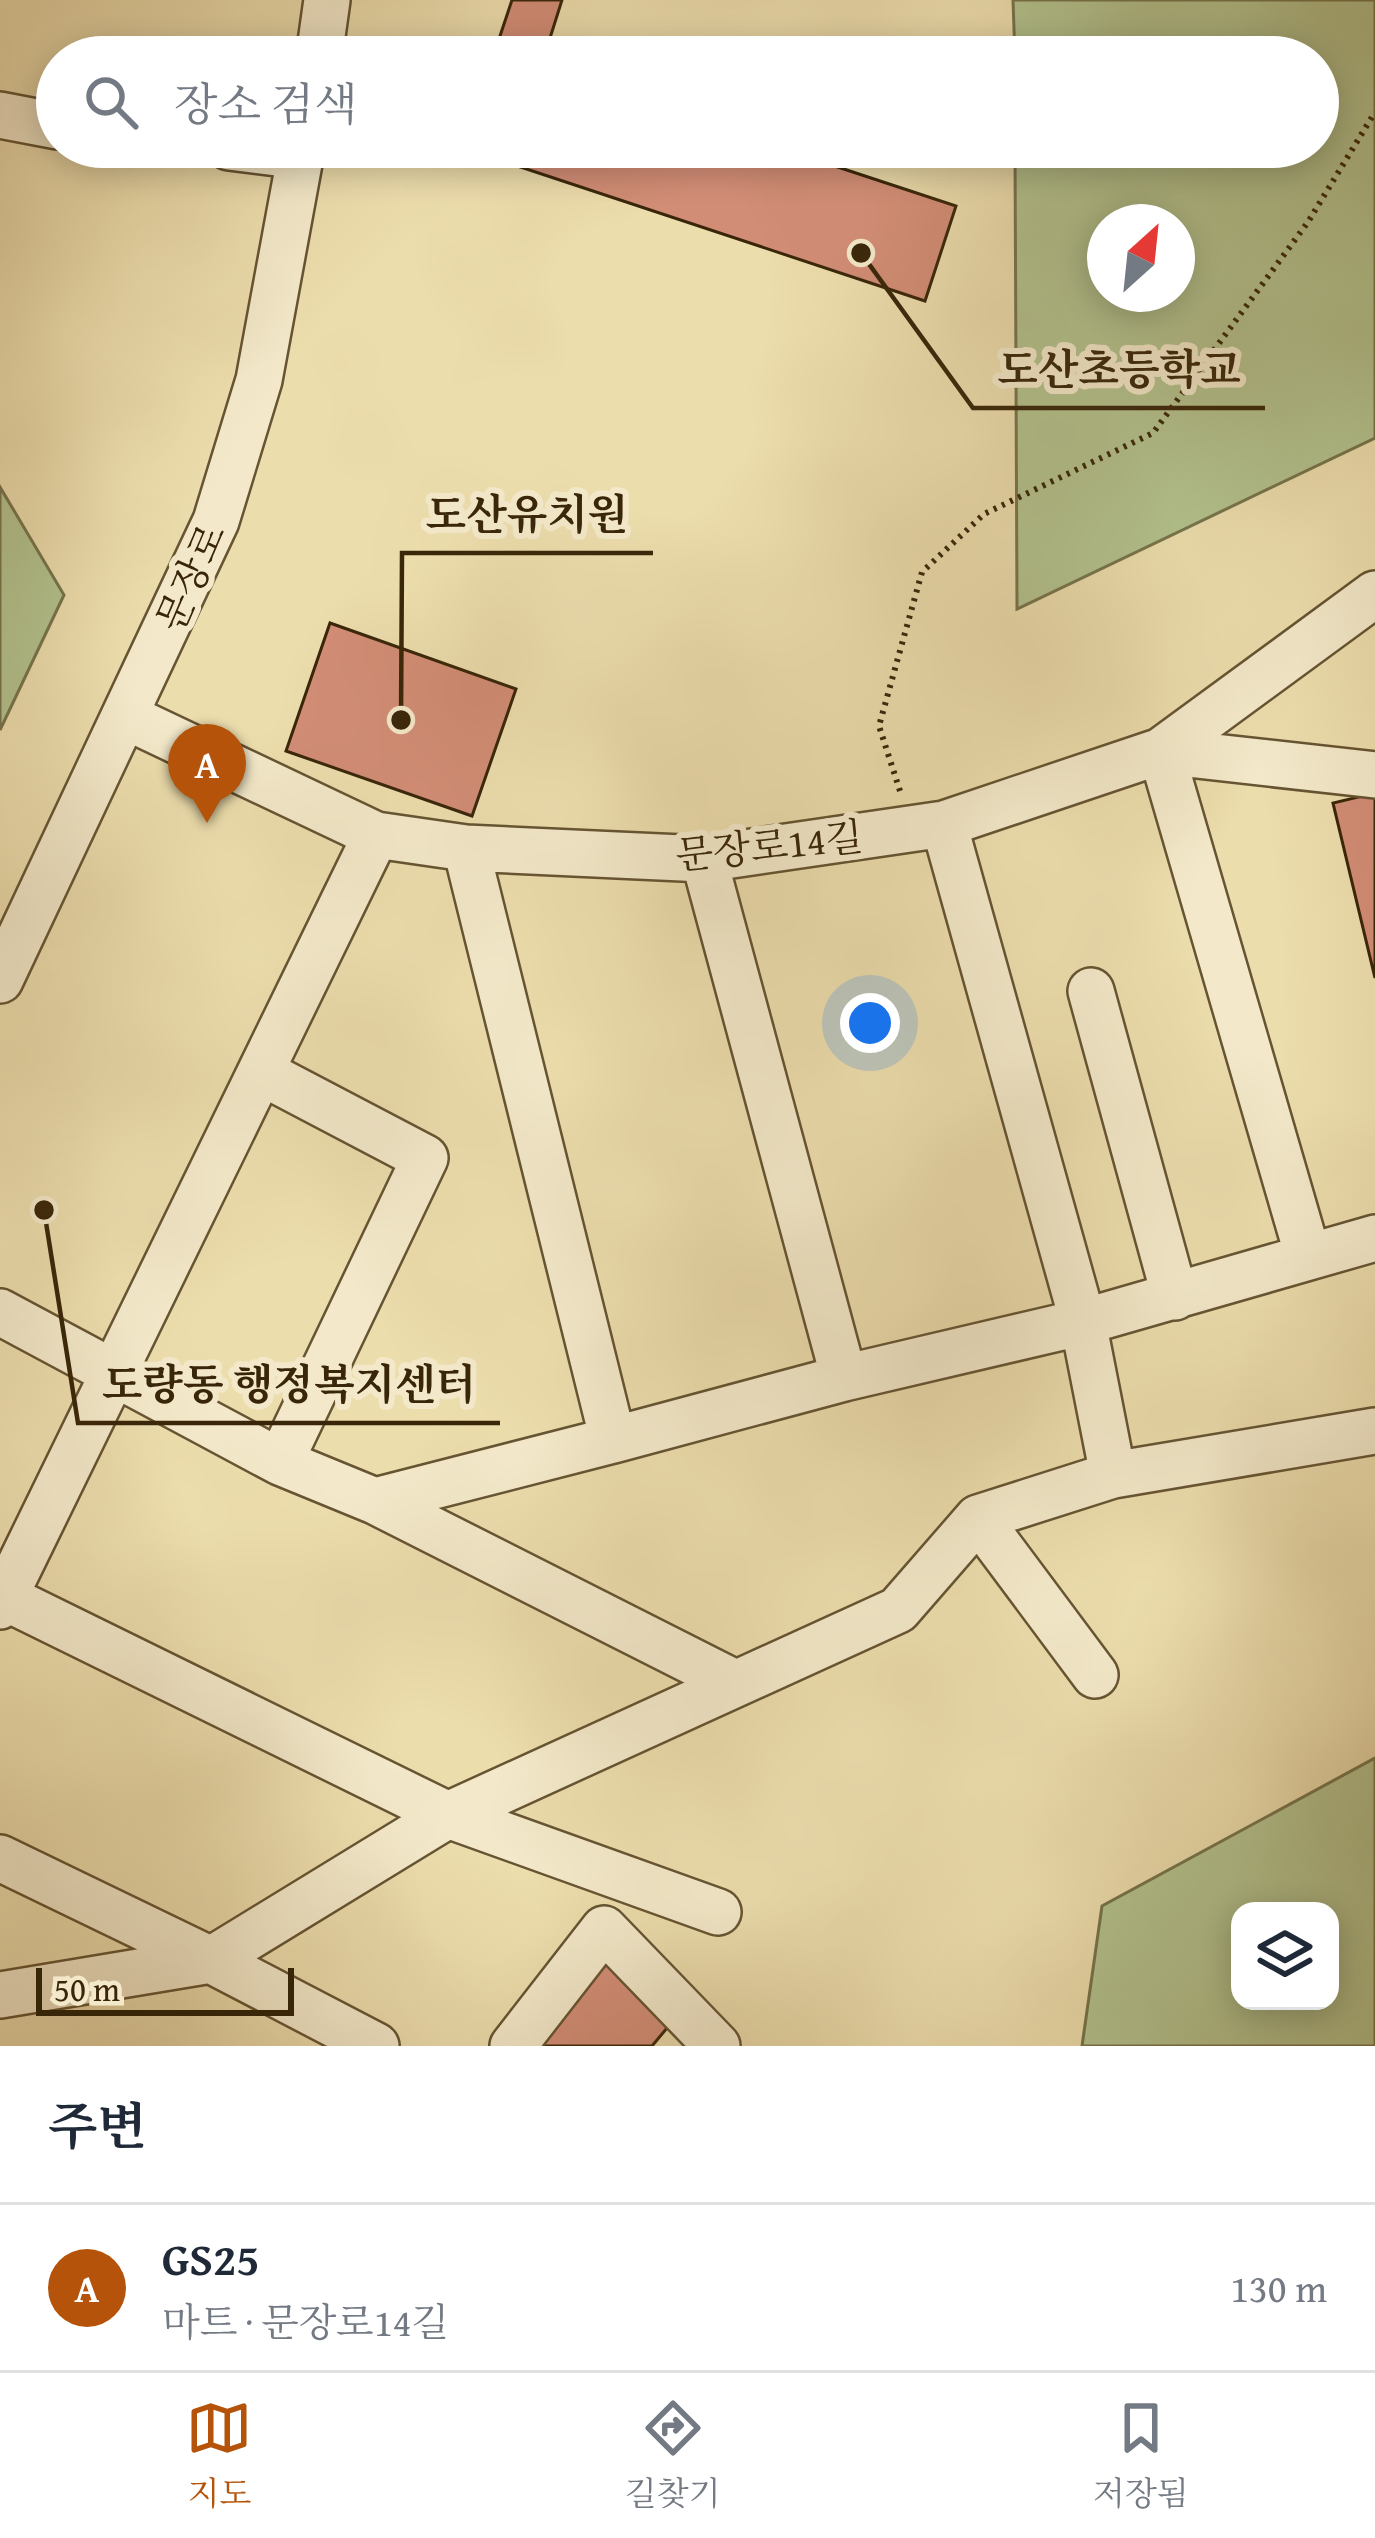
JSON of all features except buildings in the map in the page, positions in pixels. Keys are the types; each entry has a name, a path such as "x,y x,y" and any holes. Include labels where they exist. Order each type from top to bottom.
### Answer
{"street":[{"path":"322,36 327,0"},
{"path":"0,115 36,122"},
{"name":"문장로","path":"0,980 216,521 259,380 299,168"},
{"name":"문장로14길","path":"127,717 376,835 466,848 704,859 928,827 1161,751 1375,594"},
{"path":"1309,1256 1161,751 1375,775"},
{"path":"928,827 1083,1322 1113,1475"},
{"path":"376,835 1,1600 448,1815 644,1890 718,1912"},
{"path":"466,848 613,1440"},
{"path":"704,859 844,1378"},
{"path":"1091,991 1175,1298"},
{"path":"261,1072 425,1158 280,1462"},
{"path":"375,1501 844,1378 1175,1298 1375,1238"},
{"path":"0,1312 280,1462 375,1501 733,1682"},
{"path":"0,1995 211,1960 448,1815 898,1610 978,1518 1113,1475 1375,1432"},
{"path":"978,1518 1095,1675"},
{"path":"0,1858 376,2046"},
{"path":"513,2046 604,1929 644,1890"},
{"path":"604,1929 717,2046"}],"path":[{"path":"928,827 879,726 922,572 984,514 1153,433 1308,222 1375,112"}],"green space":[{"path":"1013,0 1375,0 1375,438 1017,609 1015,168 1339,168 1339,36 1014,36"},
{"path":"0,487 64,595 0,730"},
{"path":"1375,1758 1375,2046 1082,2046 1102,1906"}],"place":[{"name":"도산초등학교","path":"861,253"},
{"name":"도산유치원","path":"401,720"},
{"name":"GS25","path":"207,823"},
{"name":"도량동 행정복지센터","path":"44,1210"}]}
